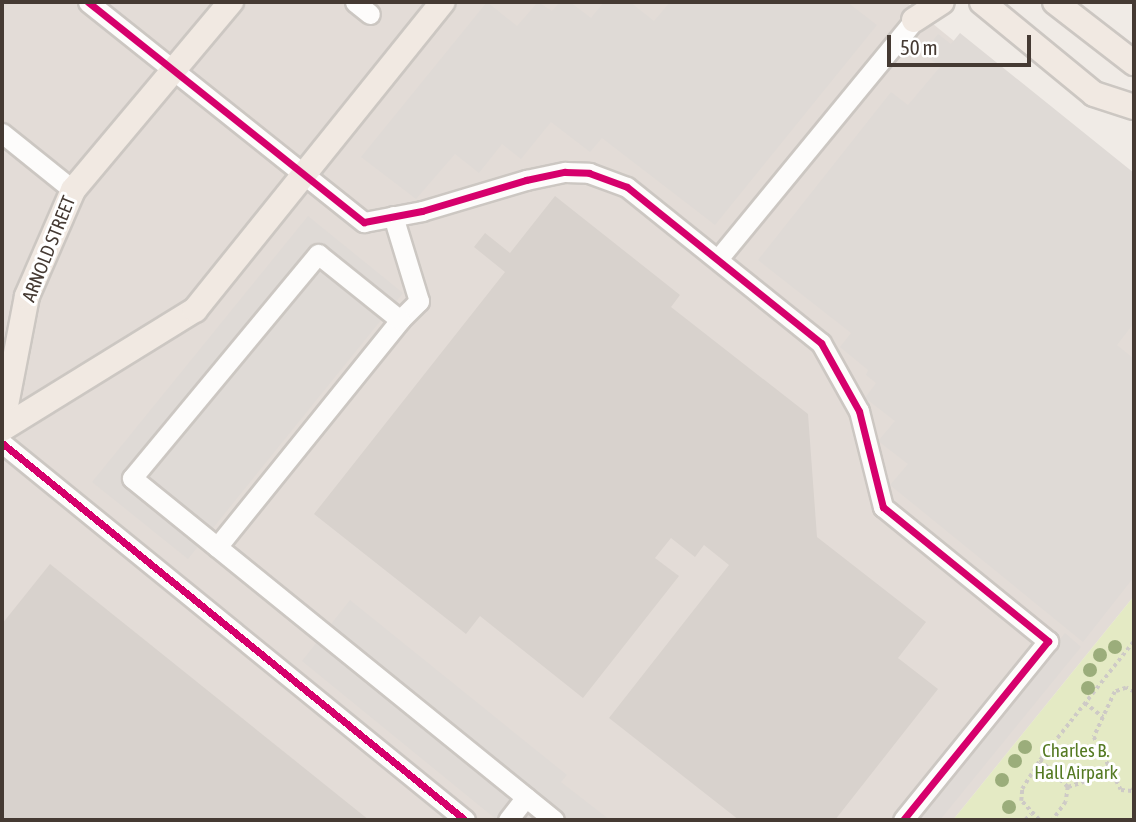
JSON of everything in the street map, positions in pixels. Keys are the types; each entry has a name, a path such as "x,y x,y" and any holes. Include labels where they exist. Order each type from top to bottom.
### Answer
{"main road":[{"name":"ARNOLD STREET","path":"2,427 27,296 73,190 231,2"},
{"path":"2,427 195,310 443,2"},
{"path":"914,11 942,2"},
{"path":"982,2 1094,94 1134,107"},
{"path":"1055,2 1134,63"}],"street":[{"path":"88,2 364,222 422,211 526,180 565,172 589,173 627,187 821,343 859,411 883,507 1048,641 903,820"},
{"path":"718,259 914,11"},
{"path":"2,133 73,190"},
{"path":"217,547 400,320 419,301 393,216"},
{"path":"400,320 318,254 132,478 554,820"},
{"path":"2,443 465,820"},
{"path":"508,820 526,797"}],"path":[{"path":"1039,820 1021,801 1022,789 1040,760 1134,641"},
{"path":"1134,692 1126,688 1115,692 1094,737 1121,790 1132,791 1134,787"},
{"path":"1085,703 1103,717"},
{"path":"1040,760 1068,787"},
{"path":"1068,787 1110,773"},
{"path":"1053,820 1066,802 1068,787"},
{"path":"1025,820 1031,814"}],"shaded area":[{"path":"2,2 906,2 1134,187 1134,596 953,820 2,820"},
{"path":"487,2 517,26 538,2 552,11 560,2 570,2 591,18 604,2 630,2 654,21 670,2 847,2 877,25 715,225 602,138 590,152 551,122 521,159 502,144 479,173 455,154 416,199 361,157"},
{"path":"960,33 1134,173 1134,323 1117,345 1134,359 1134,577 1083,642 890,485 908,464 878,441 895,421 865,398 876,383 866,375 868,370 840,347 851,333 758,260 891,92 908,105 940,67 923,53 938,34 951,44"},
{"path":"308,216 403,293 188,559 92,482"},
{"path":"350,600 567,775 561,782 610,820 497,820 302,661"},
{"path":"1065,633 1081,647 940,820 912,820"}],"green space":[{"name":"Charles B. Hall Airpark","path":"1134,596 1134,820 953,820"}],"building":[{"path":"555,196 680,295 671,307 808,414 817,537 926,622 898,658 938,689 835,820 739,820 609,718 729,565 704,545 695,557 671,538 655,558 679,576 583,698 480,616 466,634 314,514 505,272 474,247 485,233 510,253"},
{"path":"50,564 369,820 2,820 2,624"}],"cycle path":[{"path":"88,2 364,222 422,211 526,180 565,172 589,173 627,187 821,343 859,411 883,507 1048,641 903,820"},
{"path":"2,443 465,820"}]}
